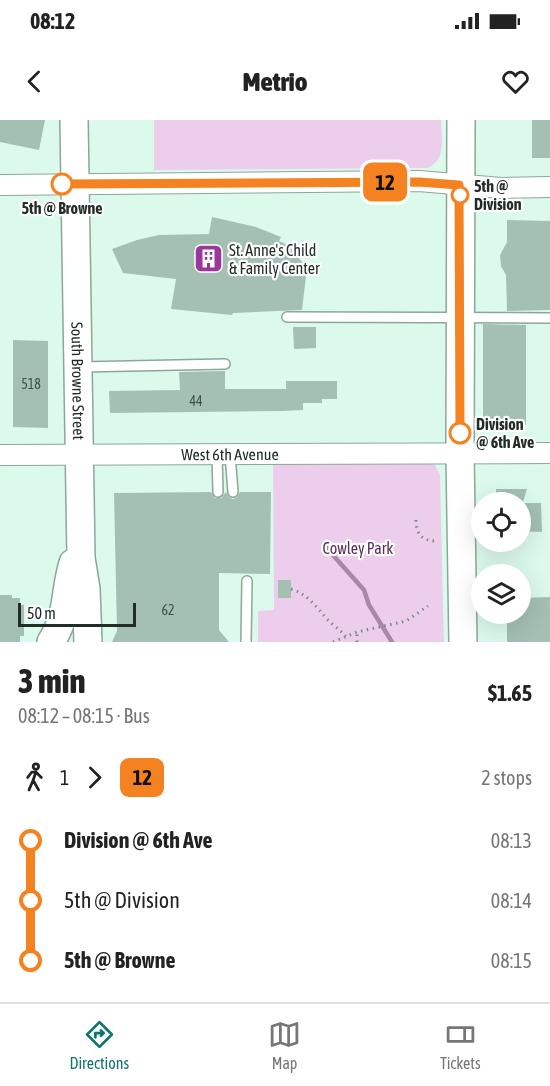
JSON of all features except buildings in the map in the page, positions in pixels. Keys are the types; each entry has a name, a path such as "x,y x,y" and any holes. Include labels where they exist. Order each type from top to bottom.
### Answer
{"street":[{"name":"South Browne Street","path":"74,120 80,539 86,589 88,642"},
{"path":"460,635 459,185 461,120"},
{"path":"0,185 419,182 501,188 550,187"},
{"name":"West 6th Avenue","path":"0,455 550,453"},
{"path":"51,642 66,610 70,574 80,539"}],"lane":[{"path":"287,317 550,318"},
{"path":"78,367 225,364"},
{"path":"218,492 224,454"},
{"path":"224,454 233,492"},
{"path":"246,642 247,581"}],"path":[{"path":"416,520 418,534 423,538 436,541"},
{"path":"291,589 300,591 313,602 346,636"},
{"path":"333,642 357,632 406,621 428,606"},
{"path":"357,632 357,642"}],"green space":[{"path":"154,120 441,120 442,148 438,160 427,168 154,170"},
{"name":"Cowley Park","path":"430,463 435,465 440,475 444,642 258,642 258,611 274,610 273,464"}],"waterway":[{"path":"324,545 364,590 369,605 392,642"}],"bus line":[{"name":"12","path":"62,184 419,182 459,185 460,433"}],"place":[{"name":"5th @ Browne","path":"62,184"},
{"name":"5th @ Division","path":"460,195"},
{"name":"St. Anne's Child & Family Center","path":"208,259"},
{"name":"Division @ 6th Ave","path":"460,433"}]}
